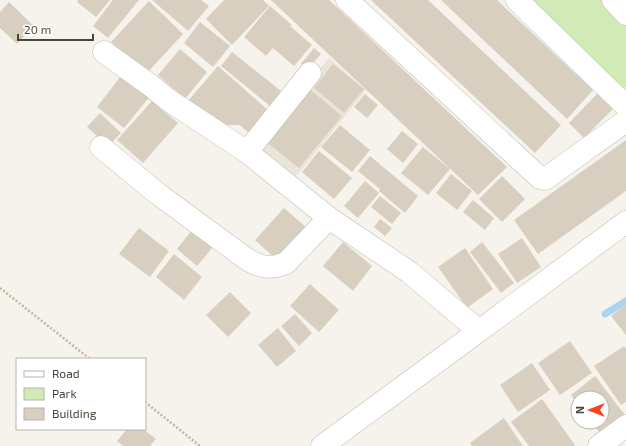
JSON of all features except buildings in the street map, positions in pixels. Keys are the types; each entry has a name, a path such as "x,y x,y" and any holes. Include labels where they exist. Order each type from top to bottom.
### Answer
{"street":[{"path":"347,0 540,178 545,179 626,121"},
{"path":"517,0 626,106"},
{"path":"613,0 626,14"},
{"path":"104,52 167,98 247,152 328,218 408,272 479,331"},
{"path":"247,152 310,73"},
{"path":"101,147 158,194 257,265 265,267 286,263 328,218"},
{"path":"322,446 626,222"},
{"path":"599,446 626,426"}],"path":[{"path":"0,288 89,358"},
{"path":"146,403 200,446"}],"shaded area":[{"path":"329,58 366,90 295,178 253,148"}],"green space":[{"path":"526,0 604,0 626,24 626,87 617,96"}],"waterway":[{"path":"605,314 626,301"}]}
